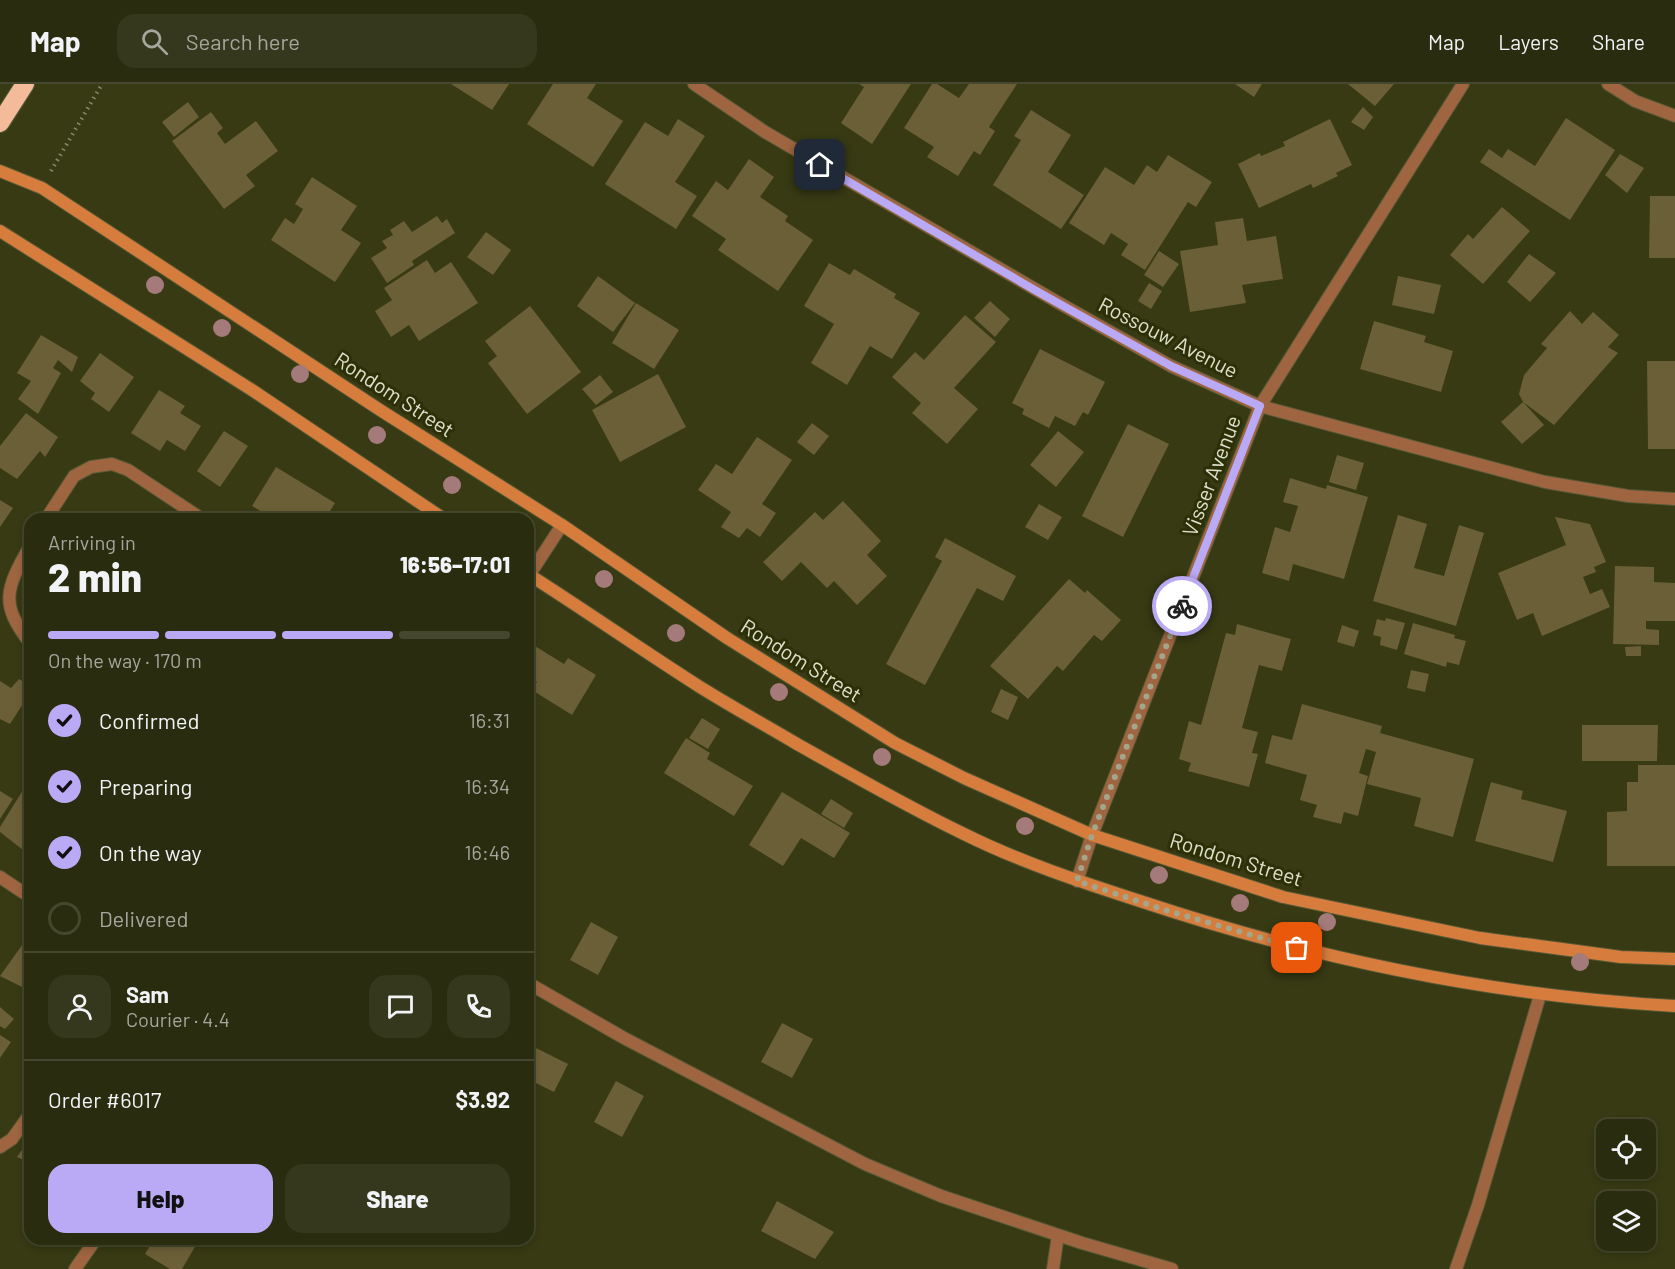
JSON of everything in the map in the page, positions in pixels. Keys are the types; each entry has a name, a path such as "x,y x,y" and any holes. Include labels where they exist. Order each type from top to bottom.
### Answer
{"highway":[{"path":"0,123 25,84"}],"street":[{"name":"Rossouw Avenue","path":"693,84 765,132 1049,298 1171,366 1260,406 1545,482 1628,496 1675,499"},
{"name":"Visser Avenue","path":"1077,881 1092,835 1260,406 1463,84"},
{"path":"1608,84 1635,101 1675,116"},
{"name":"Rondom Street","path":"0,171 42,188 380,410 562,525 727,638 895,743 964,778 1092,835 1283,897 1480,938 1622,957 1675,959"},
{"path":"0,231 252,390 435,513"},
{"path":"50,513 74,476 91,467 111,464 128,470 193,513"},
{"path":"534,566 562,525"},
{"path":"24,558 4,597 4,611 14,628 24,638"},
{"path":"534,579 701,688 876,789 963,834 1077,881 1275,943 1385,968 1540,995 1675,1006"},
{"path":"0,877 24,893"},
{"path":"534,986 624,1038 865,1164 941,1196 1058,1235 1172,1269"},
{"path":"1456,1269 1478,1205 1540,995"},
{"path":"0,1147 12,1139 24,1122"},
{"path":"1053,1269 1058,1235"},
{"path":"75,1269 92,1245"}],"path":[{"path":"42,188 102,84"}],"building":[{"path":"451,84 509,84 492,110"},
{"path":"553,84 596,84 587,98 623,121 593,167 527,124"},
{"path":"859,84 911,84 872,144 841,123 864,87"},
{"path":"932,84 937,84 959,98 969,84 1017,84 989,127 995,131 980,155 974,151 958,176 927,157 934,147 904,128"},
{"path":"1235,84 1262,84 1254,97"},
{"path":"1348,84 1394,84 1375,106"},
{"path":"188,102 199,117 174,137 162,122"},
{"path":"1363,107 1373,117 1364,130 1351,122"},
{"path":"1031,110 1071,135 1048,172 1084,195 1061,229 993,185 1021,140 1014,136"},
{"path":"211,112 223,128 217,133 225,144 256,121 278,151 246,175 255,186 224,209 172,141"},
{"path":"1566,118 1615,150 1570,220 1480,162 1489,149 1502,158 1508,149 1535,166"},
{"path":"678,119 705,136 675,182 697,196 676,229 605,184 645,122 668,136"},
{"path":"1330,119 1352,165 1336,173 1338,176 1313,188 1311,184 1259,208 1238,164 1260,153 1261,156 1285,146 1283,142"},
{"path":"1620,154 1644,168 1627,193 1605,175"},
{"path":"1168,155 1212,182 1196,207 1188,202 1145,270 1121,255 1128,244 1111,233 1104,245 1069,223 1105,167 1134,185 1147,165 1157,172"},
{"path":"749,159 774,177 760,197 788,216 785,221 813,240 778,291 718,250 726,239 692,216 716,181 728,190"},
{"path":"312,177 357,206 341,230 361,243 335,282 271,240 285,218 294,224 303,209 295,204"},
{"path":"1650,196 1675,196 1675,258 1649,258"},
{"path":"1502,207 1530,231 1483,284 1450,255 1468,234 1473,239"},
{"path":"437,216 442,223 447,219 455,233 412,261 414,265 387,283 371,258 387,248 382,241 393,235 390,230 404,221 412,232"},
{"path":"1243,218 1247,241 1276,236 1283,279 1242,285 1246,303 1190,312 1180,251 1218,245 1215,222"},
{"path":"486,232 511,250 493,275 467,257"},
{"path":"1159,251 1179,264 1163,287 1144,275"},
{"path":"1529,254 1556,273 1530,302 1507,282"},
{"path":"427,260 435,273 451,262 478,303 419,341 409,325 391,337 375,311 392,300 384,288"},
{"path":"829,263 850,275 854,269 896,294 894,298 920,313 892,359 870,346 847,385 811,363 834,324 804,306"},
{"path":"598,276 635,303 613,332 577,306"},
{"path":"1398,276 1441,285 1434,314 1392,305"},
{"path":"1149,283 1162,291 1151,309 1138,301"},
{"path":"990,301 1010,319 995,337 974,318"},
{"path":"636,303 679,330 654,369 612,343"},
{"path":"530,306 581,372 527,414 488,363 497,356 485,341"},
{"path":"1570,311 1582,324 1593,312 1619,335 1608,347 1618,353 1554,425 1523,402 1519,394 1524,375 1547,348 1541,344"},
{"path":"965,315 996,342 954,388 978,409 947,444 912,413 921,403 892,377 915,352 924,360"},
{"path":"1374,321 1426,336 1424,342 1453,351 1441,392 1360,369"},
{"path":"41,335 78,357 72,372 58,360 53,368 61,373 38,414 18,399 31,381 17,373"},
{"path":"1040,349 1105,382 1088,415 1083,412 1075,426 1055,416 1049,428 1022,414 1024,409 1012,403"},
{"path":"100,353 134,377 109,412 91,399 95,393 80,381"},
{"path":"1647,361 1675,361 1675,449 1648,449"},
{"path":"658,374 686,427 620,462 592,410"},
{"path":"600,375 613,392 596,405 582,389"},
{"path":"159,390 185,406 180,413 201,426 185,451 167,440 160,451 131,433"},
{"path":"1523,402 1544,425 1522,444 1501,422"},
{"path":"26,413 58,437 45,457 40,451 17,479 0,468 0,446"},
{"path":"812,423 829,436 814,455 797,442"},
{"path":"1128,424 1169,444 1123,537 1082,516"},
{"path":"224,431 248,446 220,487 197,471"},
{"path":"1058,431 1084,452 1056,487 1030,465"},
{"path":"757,437 792,460 762,504 776,513 760,537 747,528 739,538 721,527 731,512 698,490 716,464 732,474"},
{"path":"1337,455 1364,463 1356,490 1329,482"},
{"path":"276,467 335,503 329,513 264,513 252,506"},
{"path":"1290,478 1326,489 1327,485 1368,497 1344,579 1293,564 1289,581 1262,573 1275,527 1290,532 1298,506 1283,502"},
{"path":"0,500 13,508 0,527"},
{"path":"843,501 881,541 867,555 887,576 857,605 834,581 827,588 801,562 782,581 763,562 815,512 823,520"},
{"path":"1039,504 1062,517 1048,540 1025,527"},
{"path":"1398,515 1427,524 1414,568 1444,576 1459,525 1484,533 1456,626 1373,601"},
{"path":"1555,517 1590,524 1606,562 1594,567 1596,572 1583,577 1590,594 1602,589 1610,607 1542,636 1533,613 1517,620 1498,573 1566,545"},
{"path":"945,538 1016,576 1003,601 977,588 925,685 886,664 942,561 935,557"},
{"path":"1615,566 1654,567 1654,582 1675,583 1675,621 1646,621 1646,629 1659,630 1659,645 1613,644"},
{"path":"1069,579 1085,593 1087,590 1121,620 1102,641 1094,635 1063,671 1057,666 1028,699 990,666"},
{"path":"1386,618 1405,623 1397,650 1380,645 1381,637 1373,635 1377,619 1385,621"},
{"path":"1413,623 1455,635 1454,638 1466,641 1459,665 1447,662 1446,667 1404,654"},
{"path":"1237,624 1291,639 1282,671 1259,665 1242,728 1258,732 1252,753 1258,754 1249,787 1188,771 1191,763 1179,759 1189,721 1201,725 1226,633 1235,635"},
{"path":"1342,625 1359,631 1354,647 1337,642"},
{"path":"534,645 564,664 568,658 596,675 572,715 534,691 537,682 534,680"},
{"path":"1641,646 1641,656 1626,656 1625,647"},
{"path":"1411,670 1429,674 1425,692 1407,688"},
{"path":"19,679 24,682 24,702 10,724 0,719 0,681 11,688"},
{"path":"1001,689 1018,697 1008,720 991,712"},
{"path":"1302,704 1382,726 1380,733 1474,759 1453,837 1414,826 1421,798 1367,784 1376,752 1366,749 1359,773 1368,776 1358,816 1344,812 1341,824 1313,817 1317,805 1300,800 1307,775 1265,763 1272,735 1292,740"},
{"path":"702,718 720,729 708,749 689,738"},
{"path":"1582,725 1658,725 1657,761 1582,761"},
{"path":"686,738 710,753 707,759 753,786 734,816 664,773"},
{"path":"1638,765 1675,765 1675,866 1607,866 1607,812 1627,811 1627,782 1638,782"},
{"path":"1491,782 1523,791 1521,799 1567,811 1553,862 1475,841"},
{"path":"23,790 23,850 0,832 0,827"},
{"path":"0,791 13,799 0,819"},
{"path":"782,792 850,833 834,858 801,838 783,866 749,845"},
{"path":"831,799 853,813 844,828 821,814"},
{"path":"591,922 618,937 598,975 570,960"},
{"path":"24,942 24,988 0,976"},
{"path":"0,1007 14,1019 5,1029 0,1026"},
{"path":"782,1023 813,1039 792,1078 761,1062"},
{"path":"0,1035 11,1042 0,1058"},
{"path":"534,1047 568,1064 554,1092 534,1082"},
{"path":"616,1081 644,1096 622,1137 594,1122"},
{"path":"24,1147 24,1160 17,1157"},
{"path":"777,1201 834,1232 815,1259 761,1231"},
{"path":"150,1245 196,1245 182,1269 170,1269 145,1254"}],"way so far":[{"path":"1182,606 1092,835 1077,881 1168,911 1297,948"}],"route":[{"path":"820,165 1171,366 1260,406 1182,606"}]}
